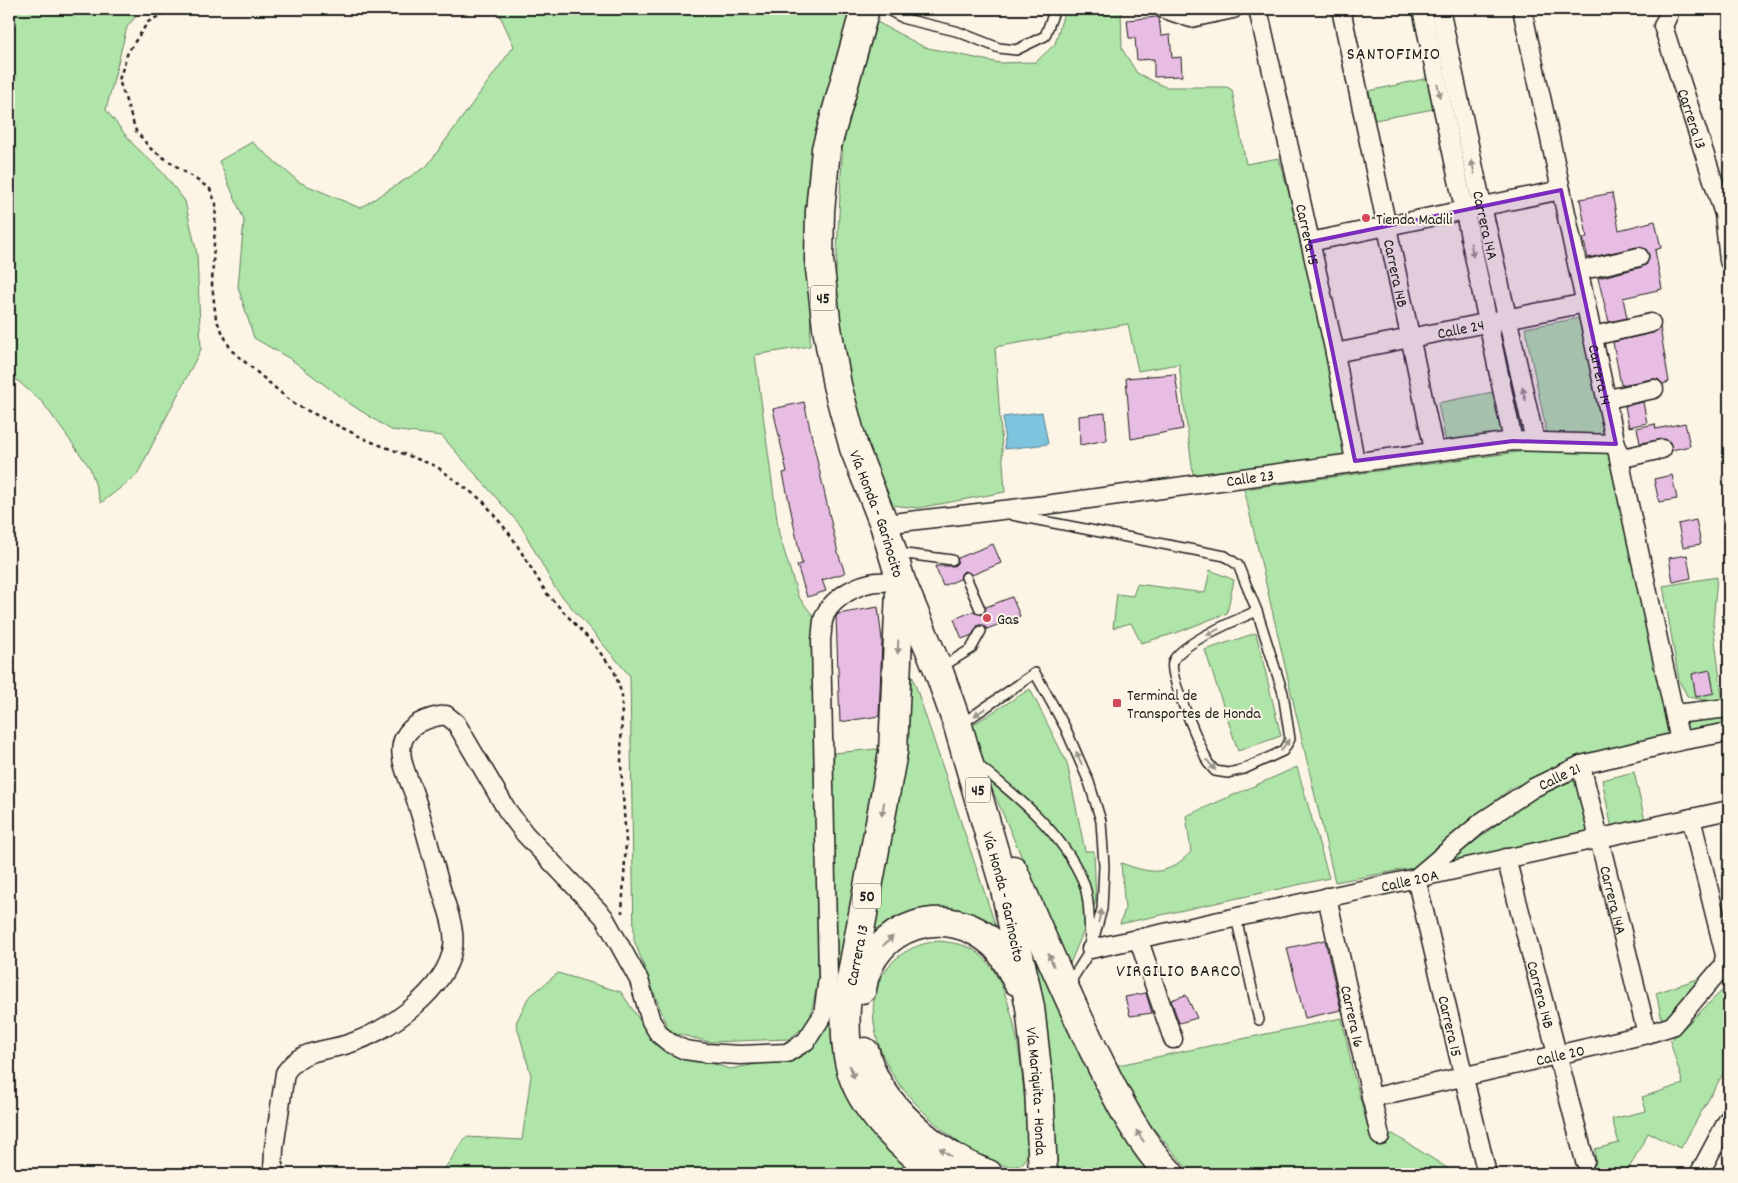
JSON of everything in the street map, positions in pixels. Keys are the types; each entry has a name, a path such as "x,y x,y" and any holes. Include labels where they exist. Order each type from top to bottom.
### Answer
{"highway":[{"name":"Vía Honda - Garinocito","path":"866,9 826,149 820,211 819,260 827,328 837,385 854,448 884,524 901,581 938,669 979,793 1005,889 1030,1007"},
{"name":"Carrera 13","path":"901,581 893,752 846,1006 844,1036 850,1068 863,1097 883,1124 905,1147 942,1174"},
{"path":"979,793 1065,991 1118,1101 1147,1148 1170,1174"},
{"name":"Carrera 13","path":"988,1174 956,1160 932,1142 892,1104 877,1083 866,1059 862,1036 860,1008 863,982 874,957 894,936 905,928 930,921 954,922 980,933 996,946 1010,968 1030,1007"},
{"name":"Vía Mariquita - Honda","path":"1030,1007 1039,1087 1043,1174"}],"street":[{"path":"1164,9 1192,18 1233,9"},
{"name":"Carrera 15","path":"1258,9 1335,353 1355,461"},
{"name":"Carrera 14B","path":"1341,9 1434,450"},
{"name":"Carrera 14A","path":"1422,9 1473,209 1507,320 1535,441"},
{"name":"Carrera 14A","path":"1440,9 1473,209 1487,324 1513,440"},
{"name":"Carrera 14","path":"1522,9 1608,399 1680,741"},
{"name":"Carrera 13","path":"1673,9 1663,26 1724,214 1729,261"},
{"path":"1310,242 1561,190"},
{"path":"1579,271 1639,257"},
{"name":"Calle 24","path":"1335,353 1586,303"},
{"path":"1593,336 1651,324"},
{"path":"1608,399 1654,389"},
{"name":"Calle 23","path":"884,524 987,512 1513,440 1535,441 1618,452 1662,449"},
{"path":"273,1174 274,1148 285,1073 291,1063 301,1056 348,1045 386,1028 405,1014 438,979 447,965 454,936 416,800 402,759 404,739 414,727 433,717 446,715 456,723 516,822 556,868 604,917 623,948 639,980 651,1021 659,1034 670,1043 685,1050 706,1053 772,1055 797,1048 814,1030 823,1015 828,978 821,640 823,620 828,608 837,599 868,583 901,581"},
{"path":"1675,714 1729,708"},
{"name":"Calle 21","path":"1416,878 1482,821 1534,788 1581,765 1680,741 1729,732"},
{"name":"Carrera 14A","path":"1581,765 1647,1034"},
{"name":"Calle 20A","path":"1091,948 1729,810"},
{"name":"Calle 20","path":"1372,1098 1557,1053 1647,1034 1672,1026 1723,966 1725,954 1691,818"},
{"name":"Carrera 14B","path":"1506,858 1585,1161"},
{"name":"Carrera 15","path":"1416,878 1487,1174"},
{"name":"Carrera 16","path":"1326,897 1380,1136"},
{"path":"1138,938 1173,1039"},
{"path":"1699,1174 1729,1118"}],"lane":[{"path":"886,9 905,19 956,31 999,48 1016,50 1045,36 1055,9"},
{"path":"987,512 1033,518 1225,556 1238,565 1257,611 1283,692 1290,739 1283,751 1244,769 1228,773 1215,771 1208,763 1180,696 1172,665 1175,657 1194,642 1257,611"},
{"path":"892,552 952,560"},
{"path":"966,577 980,609"},
{"path":"938,669 971,649 981,631"},
{"path":"958,726 1035,673 1065,727 1089,782 1102,821 1104,866 1102,909 1091,948 1065,991"},
{"path":"968,757 1018,797 1044,823 1065,852 1083,882 1088,905 1091,948"},
{"path":"1236,917 1259,1020"}],"path":[{"path":"172,9 148,22 128,52 119,80 136,131 152,149 210,190 216,204 212,284 216,319 231,350 294,404 369,441 436,466 482,501 512,537 547,594 589,638 614,670 622,695 621,765 626,842 622,901 623,948"}],"highlighted area":[{"path":"1561,190 1616,444 1513,441 1355,461 1310,242"}],"green space":[{"path":"9,9 142,9 127,27 106,110 132,143 163,173 185,201 197,254 201,349 137,475 101,503 90,468 43,403 9,373"},
{"path":"497,9 851,9 815,138 810,346 755,355 779,534 798,596 814,617 818,981 809,1023 789,1039 710,1042 669,1032 634,940 630,676 555,588 521,526 442,436 391,430 347,402 292,360 254,338 238,287 244,220 219,161 252,142 299,182 360,208 427,166 514,46"},
{"path":"1065,9 1121,9 1122,49 1137,73 1165,87 1227,87 1232,90 1246,164 1279,158 1307,259 1351,462 1193,474 1179,364 1138,371 1128,324 995,347 1005,492 918,508 891,505 872,468 850,392 835,288 843,140 877,22 924,47 999,63 1036,62 1055,44"},
{"path":"1433,77 1439,108 1375,120 1369,91"},
{"path":"1585,317 1608,434 1547,434 1525,328"},
{"path":"1512,322 1538,437 1520,436 1497,325"},
{"path":"1498,391 1507,434 1446,443 1438,403"},
{"path":"1525,451 1609,451 1672,733 1576,762 1511,788 1418,867 1335,882 1244,489"},
{"path":"1210,570 1234,580 1227,613 1176,633 1141,643 1131,623 1113,628 1117,594 1133,596 1137,584 1205,593"},
{"path":"1717,577 1713,624 1723,703 1688,697 1679,681 1663,586"},
{"path":"1256,633 1281,736 1238,751 1205,650"},
{"path":"912,675 997,930 959,911 944,908 931,909 906,921 861,959"},
{"path":"1030,689 1067,763 1085,851 1094,851 1096,901 1069,966 966,729"},
{"path":"1683,707 1729,716 1729,729 1684,736"},
{"path":"887,748 841,1014 926,1174 441,1174 466,1137 522,1140 531,1075 516,1023 528,998 558,973 621,992 657,1046 730,1069 796,1057 819,1035 834,753"},
{"path":"1297,767 1329,878 1120,924 1125,909 1121,863 1150,871 1158,871 1174,866 1191,852 1186,816"},
{"path":"1634,772 1645,821 1612,829 1602,780"},
{"path":"1582,778 1598,833 1442,867 1535,795"},
{"path":"1021,925 1155,1174 1059,1174 1030,969"},
{"path":"940,941 955,943 977,952 992,968 1003,990 1012,1015 1022,1072 1029,1149 1025,1160 1020,1165 1004,1166 986,1159 947,1133 911,1099 898,1083 884,1059 876,1034 873,1009 878,984 889,966 908,950"},
{"path":"1718,972 1666,1023 1662,1020 1656,993"},
{"path":"1729,984 1729,1063 1681,1148 1648,1133 1626,1174 1588,1174 1596,1163 1595,1149 1619,1143 1612,1119 1646,1111 1642,1097 1683,1084 1670,1041"},
{"path":"1342,1018 1353,1072 1371,1138 1393,1134 1457,1174 1192,1174 1136,1108 1109,1067"}],"water":[{"path":"1042,412 1048,444 1005,449 1003,417"}],"building":[{"path":"1159,18 1161,36 1170,35 1172,58 1181,57 1182,76 1154,77 1154,59 1137,60 1135,38 1129,38 1127,20"},
{"path":"1612,193 1619,230 1655,221 1661,248 1655,250 1662,289 1623,298 1627,318 1609,322 1598,278 1642,267 1647,264 1649,255 1646,249 1637,247 1588,258 1583,238 1587,237 1580,199"},
{"path":"1660,327 1669,382 1663,384 1658,379 1652,379 1621,385 1613,342 1653,333"},
{"path":"1175,374 1183,429 1131,439 1126,378"},
{"path":"804,402 838,553 845,573 822,580 826,591 807,597 797,565 802,564 783,473 787,472 773,409"},
{"path":"1643,402 1647,423 1629,427 1625,406"},
{"path":"1105,413 1107,440 1080,445 1079,416"},
{"path":"1685,423 1690,446 1672,450 1670,442 1665,439 1640,443 1637,428 1655,424 1656,429"},
{"path":"1672,475 1677,499 1659,502 1654,479"},
{"path":"1696,520 1701,544 1683,547 1678,524"},
{"path":"993,544 1001,563 972,575 964,571 960,579 943,586 935,566 954,566 958,558"},
{"path":"1687,555 1691,578 1673,582 1669,558"},
{"name":"Gas","path":"1012,597 1020,616 987,629 984,625 978,625 972,635 962,639 954,619 974,611 982,615 986,607"},
{"path":"878,607 882,640 879,716 840,722 836,617 838,614"},
{"path":"1710,670 1714,693 1696,697 1692,674"},
{"path":"1325,940 1341,1010 1305,1018 1287,948"},
{"path":"1146,993 1152,1013 1130,1016 1125,997"},
{"path":"1186,995 1197,1018 1179,1023 1171,1000"}],"place":[{"name":"Tienda Madili","path":"1366,218"},
{"name":"Gas","path":"987,618"},
{"name":"Terminal de Transportes de Honda","path":"1117,703"}],"district":[{"name":"SANTOFIMIO","path":"1394,53"},
{"name":"VIRGILIO BARCO","path":"1179,970"}]}
